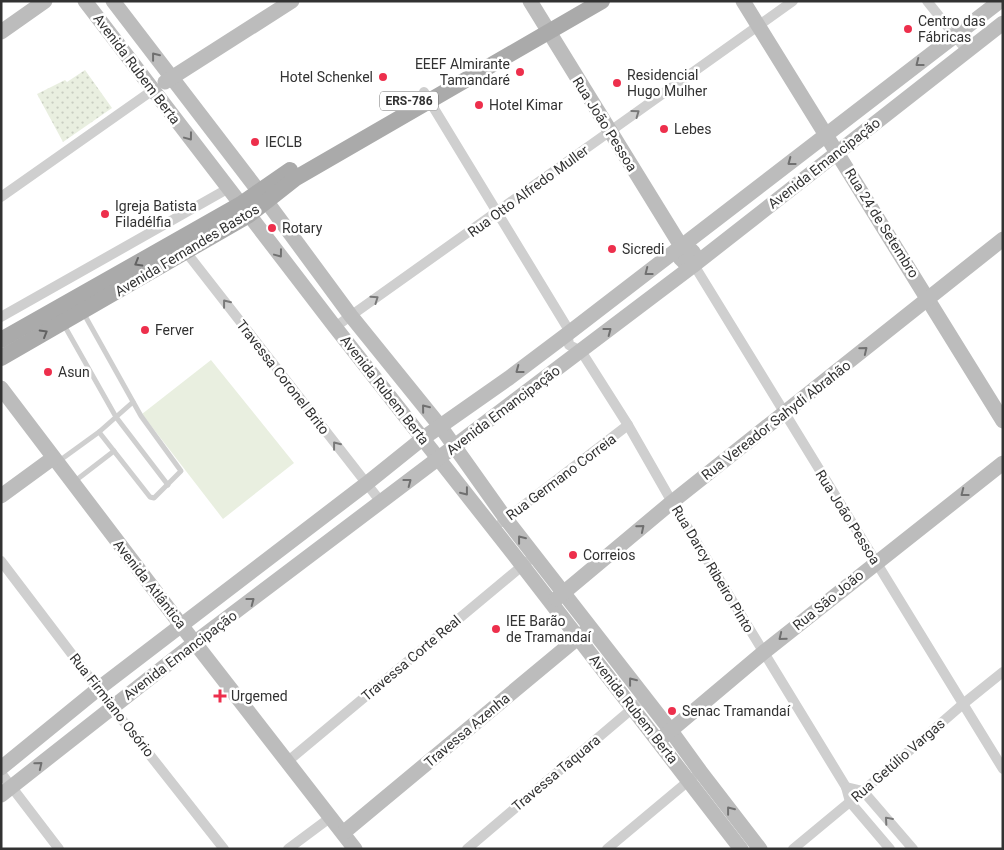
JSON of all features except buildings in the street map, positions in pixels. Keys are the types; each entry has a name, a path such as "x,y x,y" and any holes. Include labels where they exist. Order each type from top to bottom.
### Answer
{"main road":[{"path":"1,32 45,1"},
{"name":"Avenida Rubem Berta","path":"85,1 493,529 564,592 671,731 694,776"},
{"name":"Avenida Rubem Berta","path":"113,1 264,197 352,316 440,426 506,519 551,602 658,741 694,776 750,847"},
{"path":"153,90 292,1"},
{"name":"Rua João Pessoa","path":"530,1 681,246 688,248 694,253 696,259 694,265"},
{"name":"Avenida Fernandes Bastos","path":"546,27 579,1"},
{"name":"Avenida Fernandes Bastos","path":"1,340 59,316 83,311 186,252 264,197 427,96 546,27 602,1"},
{"name":"Rua 24 de Setembro","path":"744,1 1003,421"},
{"name":"Avenida Emancipação","path":"1,768 98,689 422,439 509,378 570,332 1000,1"},
{"name":"Avenida Emancipação","path":"6,791 196,642 694,265 1003,23"},
{"name":"Avenida Fernandes Bastos","path":"1,358 59,316 245,210"},
{"name":"Rua Vereador Sahydi Abrahão","path":"551,602 672,502 1003,239"},
{"name":"Avenida Atlântica","path":"1,388 181,625 355,849"},
{"path":"1,496 55,460"},
{"name":"Rua São João","path":"658,741 764,652 1003,463"},
{"name":"Travessa Azenha","path":"343,833 591,627"}],"street":[{"name":"Rua Otto Alfredo Muller","path":"336,328 793,1"},
{"path":"927,1 967,51"},
{"path":"1,197 153,90"},
{"name":"Rua Darcy Ribeiro Pinto","path":"427,96 570,332 569,344 581,351 628,425 672,502 846,787 850,802 890,849"},
{"path":"1,317 229,188"},
{"name":"Travessa Coronel Brito","path":"186,252 381,502"},
{"name":"Rua João Pessoa","path":"694,265 1003,768"},
{"path":"44,293 59,316"},
{"name":"Rua Germano Correia","path":"493,529 628,425"},
{"name":"Travessa Corte Real","path":"288,762 528,560"},
{"name":"Rua Firmiano Osório","path":"1,561 98,689 224,849"},
{"name":"Rua Getúlio Vargas","path":"793,849 1003,672"},
{"name":"Travessa Taquara","path":"467,849 646,699"},
{"path":"1,774 6,791 59,849"},
{"path":"606,849 694,776"},
{"path":"846,787 863,791 913,849"},
{"path":"288,849 330,817"}],"lane":[{"path":"83,311 141,416 180,468 180,474 154,498 150,497 99,432"},
{"path":"59,316 116,417 168,485"},
{"path":"55,460 99,432 133,402"},
{"path":"73,483 114,451"}],"green space":[{"path":"85,70 112,108 63,142 37,94 65,80 67,82"},
{"path":"211,360 294,463 223,519 142,414"}],"place":[{"name":"Centro das Fábricas","path":"908,29"},
{"name":"EEEF Almirante Tamandaré","path":"520,72"},
{"name":"Hotel Schenkel","path":"383,77"},
{"name":"Residencial Hugo Mulher","path":"617,83"},
{"name":"Hotel Kimar","path":"479,105"},
{"name":"Lebes","path":"664,129"},
{"name":"IECLB","path":"255,142"},
{"name":"Igreja Batista Filadélfia","path":"105,214"},
{"name":"Rotary","path":"272,228"},
{"name":"Sicredi","path":"612,249"},
{"name":"Ferver","path":"145,330"},
{"name":"Asun","path":"48,372"},
{"name":"Correios","path":"573,555"},
{"name":"IEE Barão de Tramandaí","path":"496,629"},
{"name":"Urgemed","path":"220,696"},
{"name":"Senac Tramandaí","path":"672,711"}]}
